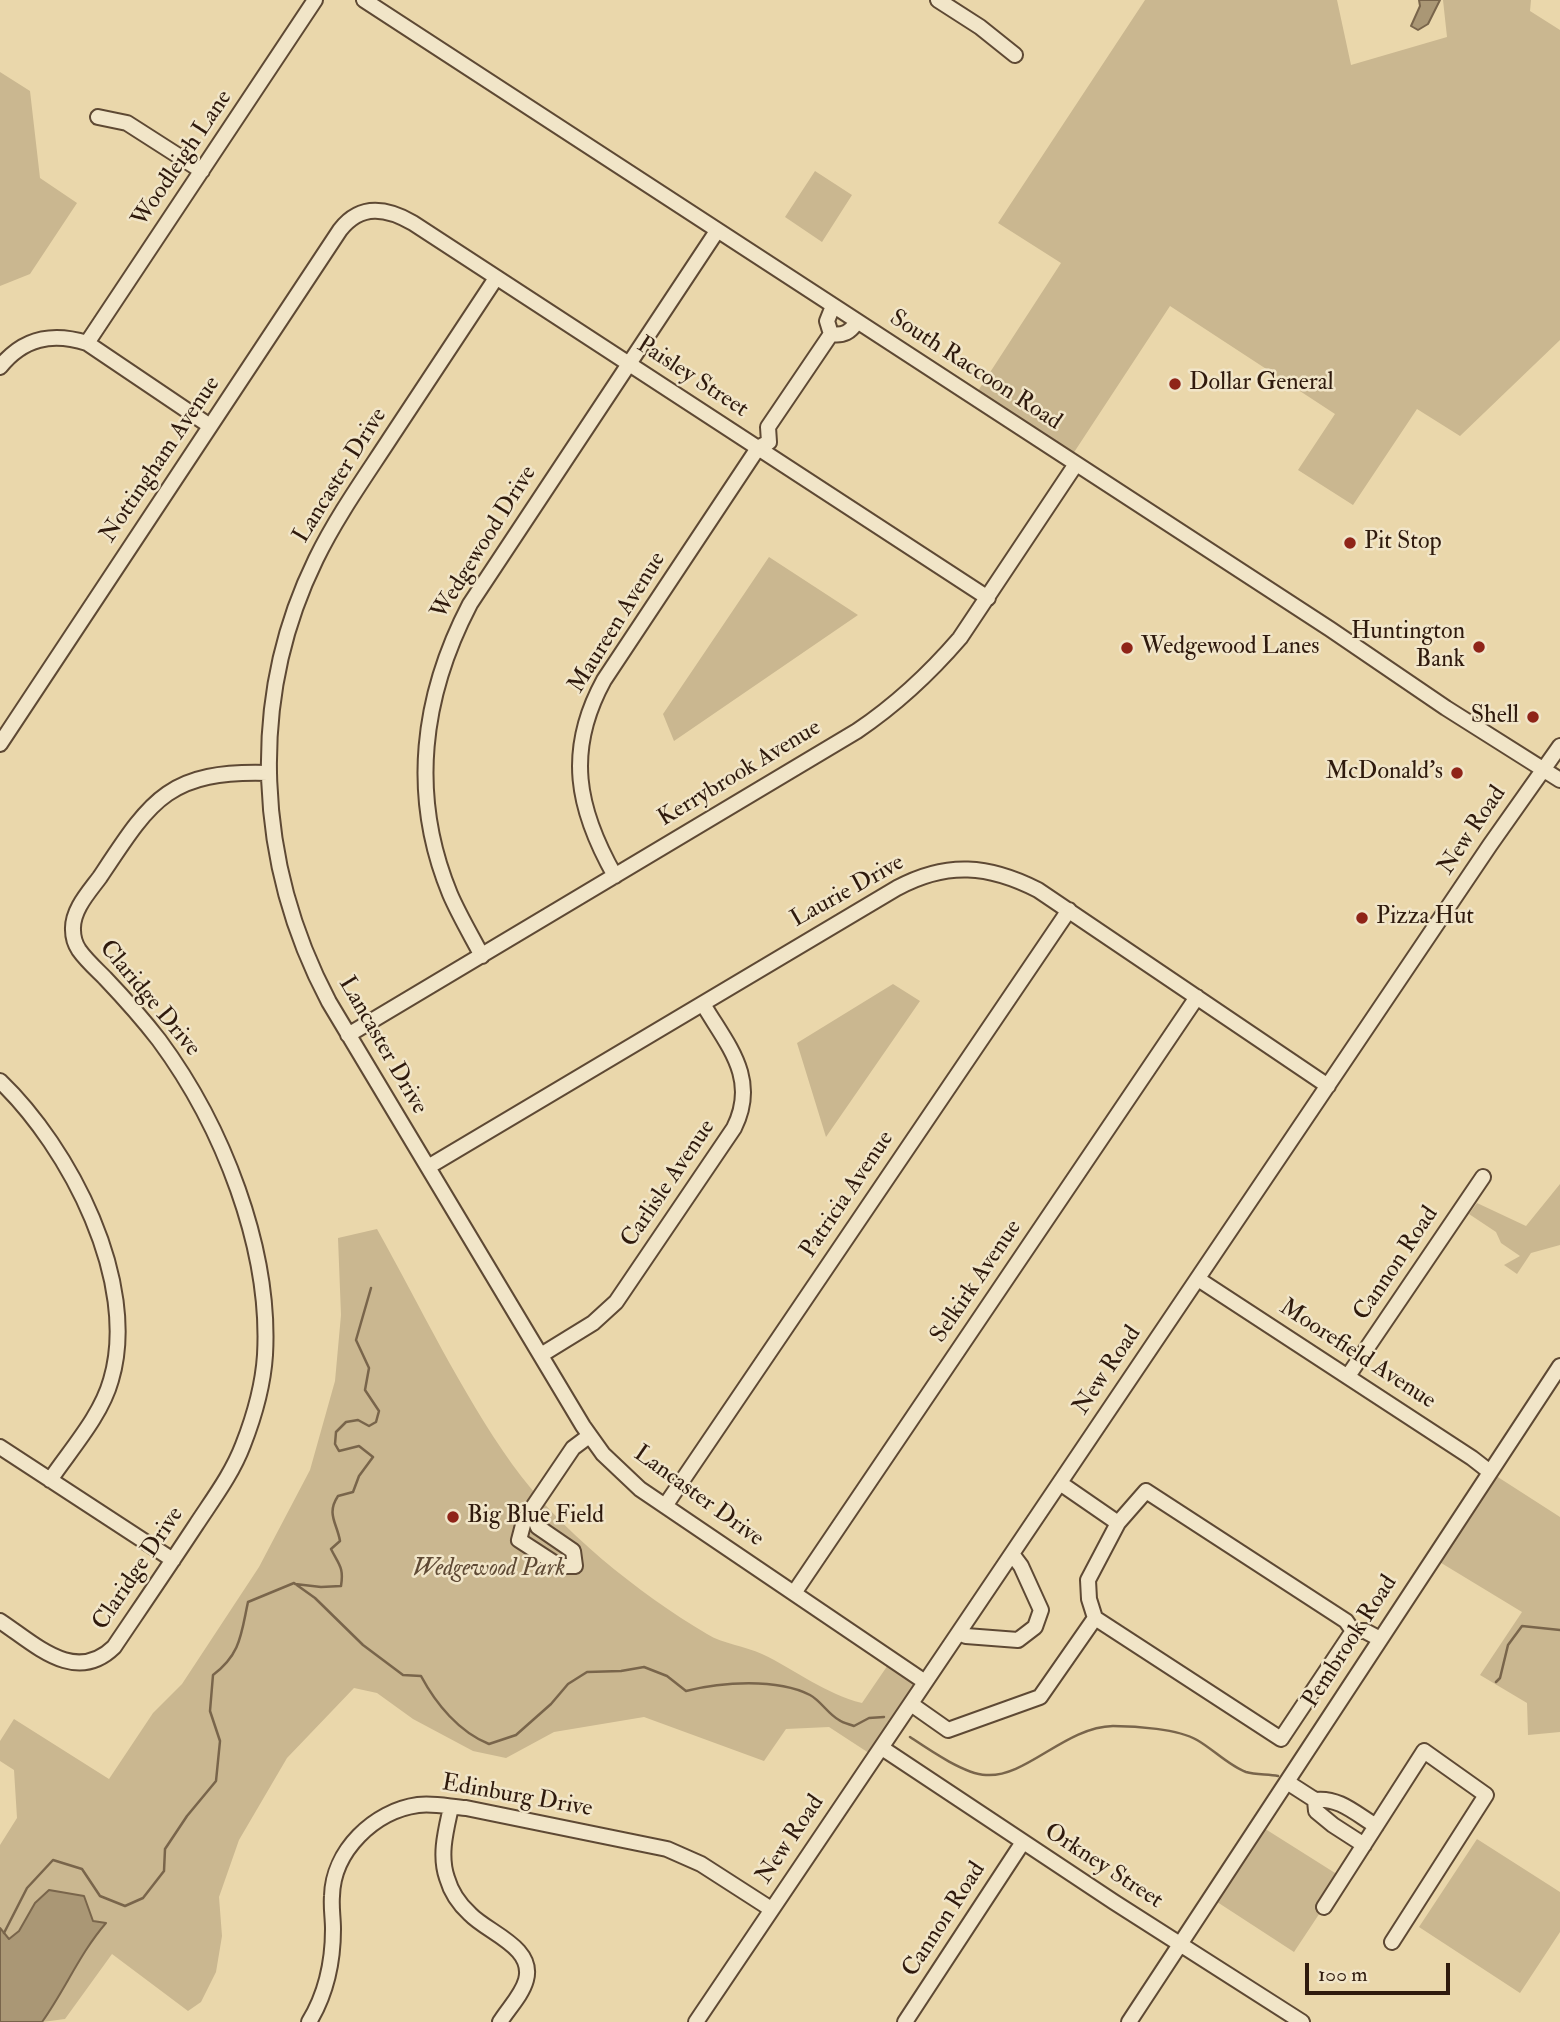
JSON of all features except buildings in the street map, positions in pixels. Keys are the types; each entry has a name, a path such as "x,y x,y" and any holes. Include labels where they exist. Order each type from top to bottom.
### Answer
{"street":[{"name":"Woodleigh Lane","path":"87,343 315,0"},
{"name":"South Raccoon Road","path":"364,0 1391,670 1457,716 1560,780"},
{"path":"938,0 980,27 1015,55"},
{"path":"98,117 127,123 202,171"},
{"name":"Paisley Street","path":"368,211 380,209 399,215 988,598"},
{"name":"Nottingham Avenue","path":"0,744 340,230 349,219 368,211"},
{"name":"Wedgewood Drive","path":"482,956 449,892 430,825 426,793 425,756 434,692 447,651 470,604 717,231"},
{"name":"Lancaster Drive","path":"496,278 345,507 315,561 294,614 280,662 271,722 268,773 276,856 294,923 318,981 348,1035 589,1436 621,1473 665,1506 925,1682"},
{"path":"833,306 827,321 831,334 849,332 858,321"},
{"name":"Maureen Avenue","path":"615,876 598,847 582,798 580,754 588,715 604,680 758,448 769,442 768,427 831,334"},
{"path":"0,368 13,352 38,339 58,337 87,343 210,426"},
{"name":"Kerrybrook Avenue","path":"348,1035 884,713 938,664 960,638 1076,464"},
{"name":"New Road","path":"696,2022 1560,746"},
{"name":"Claridge Drive","path":"0,1621 66,1662 78,1664 99,1660 114,1647 229,1474 243,1447 253,1418 265,1355 264,1317 260,1277 237,1187 203,1110 177,1066 146,1024 78,948 73,929 78,910 121,844 139,820 160,799 180,786 208,776 268,773"},
{"name":"Laurie Drive","path":"428,1167 897,888 927,875 957,869 993,872 1027,884 1328,1086"},
{"name":"Patricia Avenue","path":"665,1506 1069,910"},
{"name":"Selkirk Avenue","path":"794,1593 1197,997"},
{"name":"Carlisle Avenue","path":"541,1355 593,1323 616,1302 740,1116 744,1089 740,1069 703,1004"},
{"path":"0,1081 40,1126 76,1182 91,1214 104,1253 116,1306 118,1348 109,1388 92,1419 50,1480"},
{"name":"Cannon Road","path":"1348,1376 1483,1177"},
{"name":"Moorefield Avenue","path":"1198,1279 1490,1472"},
{"name":"Pembrook Road","path":"1129,2022 1560,1366"},
{"path":"531,1510 573,1448 589,1436"},
{"path":"0,1447 173,1560"},
{"path":"1060,1483 1118,1523"},
{"path":"1146,1491 1346,1620 1353,1631 1280,1739 1095,1618 1088,1600 1087,1580 1118,1523 1146,1491"},
{"path":"959,1633 966,1636 1018,1640 1035,1627 1041,1610 1021,1566 1012,1554"},
{"path":"911,1704 948,1730 1040,1697 1095,1618"},
{"path":"1353,1631 1365,1631 1380,1639"},
{"name":"Orkney Street","path":"882,1748 1302,2022"},
{"path":"1324,1907 1424,1751 1486,1795 1392,1942"},
{"path":"1287,1782 1315,1800 1337,1801 1376,1826"},
{"path":"1315,1800 1316,1811 1364,1845"},
{"name":"Edinburg Drive","path":"309,2022 330,1970 333,1887 348,1850 370,1825 395,1811 418,1805 434,1804 506,1816 667,1849 701,1864 771,1909"},
{"path":"450,1807 444,1862 454,1896 471,1916 515,1947 526,1962 524,1984 500,2022"},
{"name":"Cannon Road","path":"905,2022 1023,1842"}],"green space":[{"path":"1145,0 1337,0 1351,65 1447,37 1443,0 1531,0 1530,11 1560,30 1560,340 1460,436 1417,409 1353,505 1298,470 1335,414 1170,306 1069,460 974,397 1061,263 998,223"},
{"path":"0,72 30,91 40,178 77,203 30,274 0,286"},
{"path":"815,171 852,195 822,242 785,217"},
{"path":"769,557 858,615 674,741 663,714"},
{"path":"893,984 920,1001 826,1137 797,1043"},
{"path":"1560,1184 1560,1245 1531,1253 1517,1274 1504,1265 1520,1256 1501,1243 1496,1232 1469,1214 1477,1203 1526,1226"},
{"name":"Wedgewood Park","path":"377,1229 458,1378 512,1464 553,1513 627,1580 707,1634 762,1654 848,1699 862,1703 892,1659 925,1682 875,1757 829,1727 786,1729 764,1761 644,1717 554,1732 506,1758 473,1751 413,1719 377,1693 354,1688 287,1758 239,1840 219,1897 222,1936 216,1972 201,2002 188,2011 112,1954 65,2019 42,2022 105,1923 19,1931 9,1939 0,1928 0,1845 17,1818 14,1770 0,1761 0,1741 14,1719 109,1779 153,1713 182,1684 259,1567 310,1470 335,1381 341,1315 338,1238"},
{"path":"1490,1472 1560,1517 1560,1732 1528,1735 1527,1703 1480,1675 1522,1612 1433,1558"},
{"path":"1259,1825 1343,1878 1294,1952 1211,1898"},
{"path":"1477,1839 1560,1892 1560,1932 1520,1993 1419,1927"}],"shaded area":[{"path":"1419,0 1440,0 1428,24 1418,30 1411,26 1420,6"},
{"path":"49,1890 84,1896 93,1921 106,1923 42,2022 0,2022 0,1928 9,1939 19,1931 35,1903"}],"waterway":[{"path":"295,1584 341,1586 341,1570 331,1549 340,1541 333,1508 338,1496 353,1492 359,1476 373,1457 359,1446 339,1451 335,1444 336,1432 346,1422 358,1420 369,1426 376,1422 379,1411 365,1390 369,1368 356,1340 371,1288"},
{"path":"4,1933 27,1888 53,1860 82,1869 100,1896 125,1906 143,1898 164,1871 165,1849 187,1816 216,1781 220,1741 210,1711 213,1675 235,1651 248,1602 294,1583 315,1598 363,1645 403,1675 421,1676 449,1716 458,1725 489,1744 516,1735 551,1704 568,1684 587,1672 644,1667 667,1676 686,1691 716,1685 749,1683 782,1686 810,1695 831,1714 854,1726 869,1718 884,1717"},
{"path":"1496,1682 1500,1678 1508,1645 1522,1626 1560,1630"},
{"path":"910,1737 957,1766 986,1775 1016,1769 1079,1734 1095,1729 1113,1726 1145,1728 1189,1736 1246,1772 1278,1776"}],"place":[{"name":"Dollar General","path":"1175,384"},
{"name":"Pit Stop","path":"1350,543"},
{"name":"Huntington Bank","path":"1479,647"},
{"name":"Wedgewood Lanes","path":"1127,648"},
{"name":"Shell","path":"1533,717"},
{"name":"McDonald's","path":"1457,773"},
{"name":"Pizza Hut","path":"1362,918"},
{"name":"Big Blue Field","path":"453,1517"}]}
